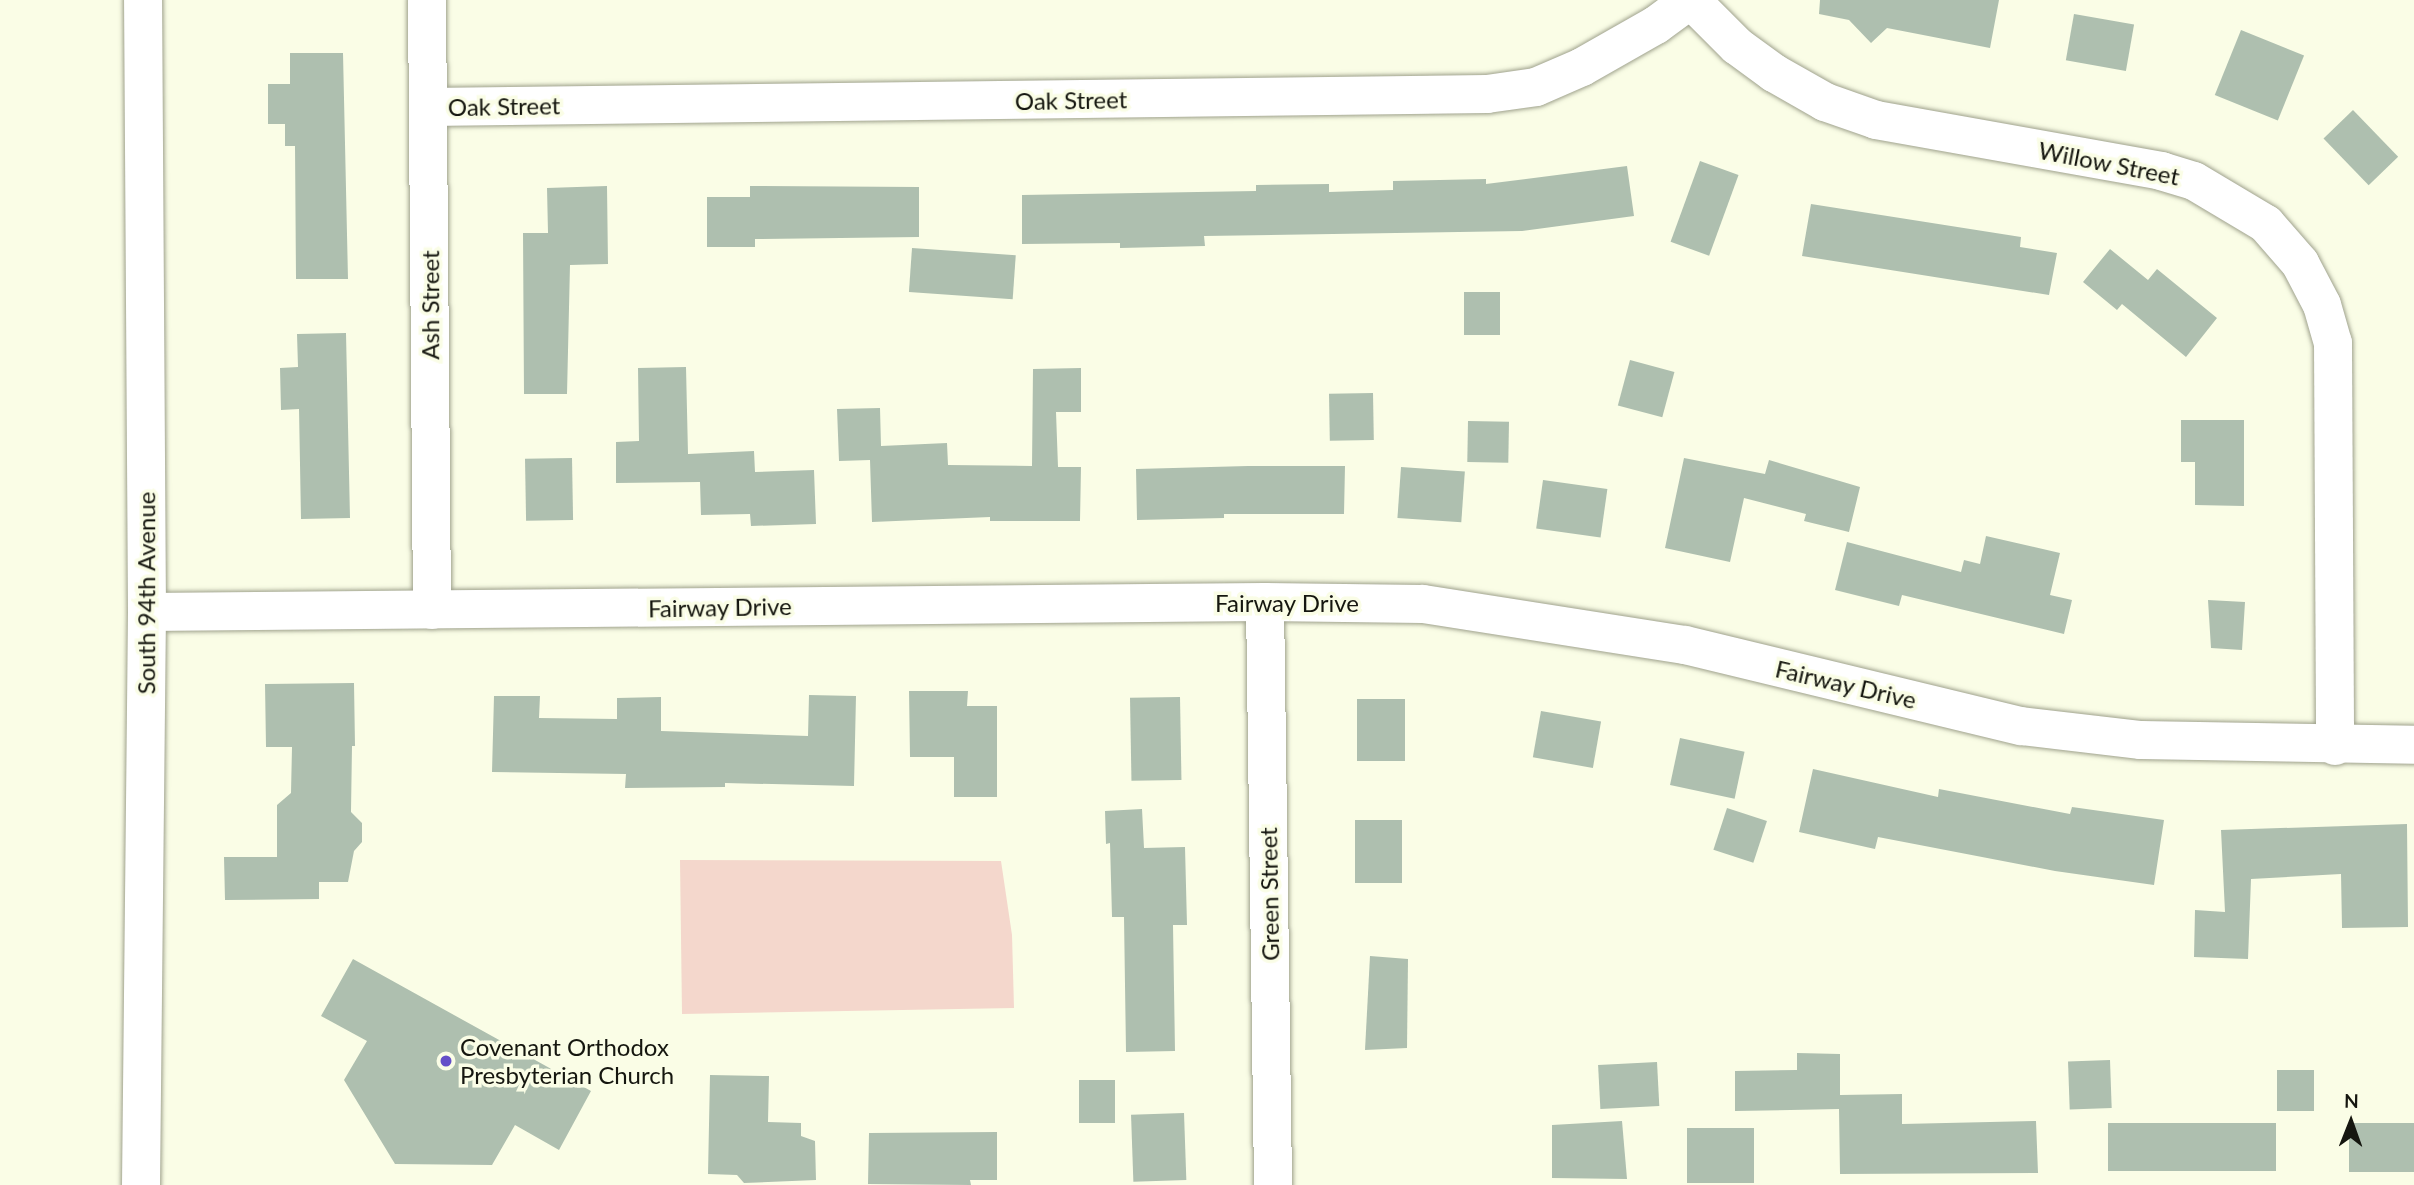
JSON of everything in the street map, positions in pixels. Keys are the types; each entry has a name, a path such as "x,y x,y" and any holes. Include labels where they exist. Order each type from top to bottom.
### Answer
{"street":[{"name":"South 94th Avenue","path":"141,1185 147,612 143,0"},
{"name":"Ash Street","path":"427,0 432,610"},
{"name":"Oak Street","path":"428,107 1487,93 1536,86 1582,67 1656,25 1691,0"},
{"name":"Willow Street","path":"1691,0 1737,46 1774,73 1825,102 1876,120 2161,171 2194,181 2266,224 2300,263 2322,306 2333,343 2335,746"},
{"name":"Fairway Drive","path":"147,612 1265,602 1423,604 1671,643 2021,726 2141,740 2335,746 2414,745"},
{"name":"Green Street","path":"1265,602 1273,1185"}],"shaded area":[{"path":"680,860 1001,861 1012,935 1014,1008 682,1014"}],"building":[{"path":"1820,0 1999,0 1990,48 1887,28 1871,43 1849,20 1819,14"},
{"path":"2074,14 2134,25 2126,71 2066,60"},
{"path":"2241,30 2304,55 2278,120 2215,95"},
{"path":"290,53 343,53 348,279 296,279 295,146 285,146 285,124 268,124 268,84 290,84"},
{"path":"2353,110 2398,157 2369,185 2324,138"},
{"path":"1700,161 1739,175 1709,256 1671,242"},
{"path":"1627,166 1634,216 1522,231 1204,236 1205,246 1120,248 1120,243 1022,244 1022,195 1256,191 1256,185 1329,184 1329,192 1393,190 1393,181 1486,179 1486,184"},
{"path":"607,186 608,264 570,265 567,394 524,394 523,233 548,233 547,188"},
{"path":"750,186 919,187 919,237 755,239 755,247 707,247 707,197 750,197"},
{"path":"1811,204 2021,237 2020,247 2057,253 2049,295 1802,256"},
{"path":"912,248 1016,255 1013,299 909,292"},
{"path":"2110,249 2148,280 2157,269 2217,318 2186,357 2122,304 2117,310 2083,282"},
{"path":"1464,292 1500,292 1500,335 1464,335"},
{"path":"346,333 350,518 301,519 299,409 281,410 280,368 298,367 297,334"},
{"path":"1630,360 1674,372 1662,417 1618,405"},
{"path":"686,367 688,454 754,451 755,472 814,470 816,524 751,526 750,514 701,515 700,482 616,483 616,442 639,441 638,368"},
{"path":"1081,368 1081,412 1056,412 1058,467 1081,467 1080,521 990,521 990,517 872,522 870,460 839,461 837,409 880,408 881,446 947,443 948,465 1032,466 1033,369"},
{"path":"1373,393 1374,440 1330,441 1329,394"},
{"path":"2181,420 2244,420 2244,506 2195,505 2195,462 2181,462"},
{"path":"1468,421 1509,422 1508,463 1467,462"},
{"path":"572,458 573,520 526,521 525,459"},
{"path":"1684,458 1765,474 1769,460 1860,487 1849,532 1804,521 1806,514 1744,498 1730,562 1665,548"},
{"path":"1345,466 1344,514 1224,514 1224,518 1137,520 1136,469"},
{"path":"1401,467 1465,471 1461,522 1397,518"},
{"path":"1543,480 1607,489 1601,538 1536,529"},
{"path":"1986,536 2060,553 2050,595 2072,600 2064,634 1902,595 1899,606 1835,590 1847,542 1961,572 1964,560 1980,564"},
{"path":"2208,600 2245,602 2242,650 2211,648"},
{"path":"354,683 355,746 352,746 351,812 362,823 362,842 354,851 348,882 319,882 319,899 225,900 224,857 277,857 277,805 291,793 292,747 266,747 265,684"},
{"path":"909,691 968,691 967,706 997,706 997,797 954,797 954,757 910,757"},
{"path":"809,695 856,696 854,786 725,783 725,787 625,788 626,774 492,772 494,696 540,696 539,718 617,719 617,698 661,697 661,731 808,736"},
{"path":"1180,697 1181,780 1131,781 1130,698"},
{"path":"1357,699 1405,699 1405,761 1357,761"},
{"path":"1541,711 1601,722 1593,768 1533,757"},
{"path":"1680,738 1745,752 1735,799 1670,785"},
{"path":"1813,769 1938,797 1939,789 2070,814 2072,807 2164,820 2154,885 2055,871 1878,837 1875,849 1799,832"},
{"path":"1727,808 1767,821 1753,863 1713,850"},
{"path":"1142,809 1144,848 1185,847 1187,925 1173,925 1175,1051 1126,1052 1124,917 1112,917 1110,843 1106,844 1105,811"},
{"path":"1355,820 1402,820 1402,883 1355,883"},
{"path":"2407,824 2408,927 2342,928 2341,874 2251,879 2248,959 2194,957 2195,910 2225,912 2221,830"},
{"path":"1370,956 1408,959 1407,1048 1365,1050"},
{"name":"Covenant Orthodox Presbyterian Church","path":"353,959 591,1091 559,1150 515,1125 492,1165 395,1164 344,1080 367,1041 321,1016"},
{"path":"1797,1053 1840,1054 1840,1095 1902,1094 1902,1124 2036,1121 2038,1173 1840,1174 1839,1109 1735,1111 1735,1071 1797,1070"},
{"path":"2110,1060 2112,1108 2070,1109 2068,1061"},
{"path":"1657,1062 1659,1106 1600,1109 1598,1065"},
{"path":"2277,1070 2314,1070 2314,1111 2277,1111"},
{"path":"710,1075 769,1076 768,1122 801,1123 801,1136 815,1141 816,1180 744,1183 737,1175 708,1174"},
{"path":"1079,1080 1115,1080 1115,1123 1079,1123"},
{"path":"1184,1113 1186,1180 1133,1182 1131,1115"},
{"path":"1622,1121 1627,1179 1552,1178 1552,1125"},
{"path":"2108,1123 2276,1123 2276,1171 2108,1171"},
{"path":"2349,1123 2414,1123 2414,1172 2349,1172"},
{"path":"1687,1128 1754,1128 1754,1183 1687,1183"},
{"path":"997,1132 997,1180 970,1180 971,1185 868,1184 869,1133"}],"place":[{"name":"Covenant Orthodox Presbyterian Church","path":"446,1061"}]}
